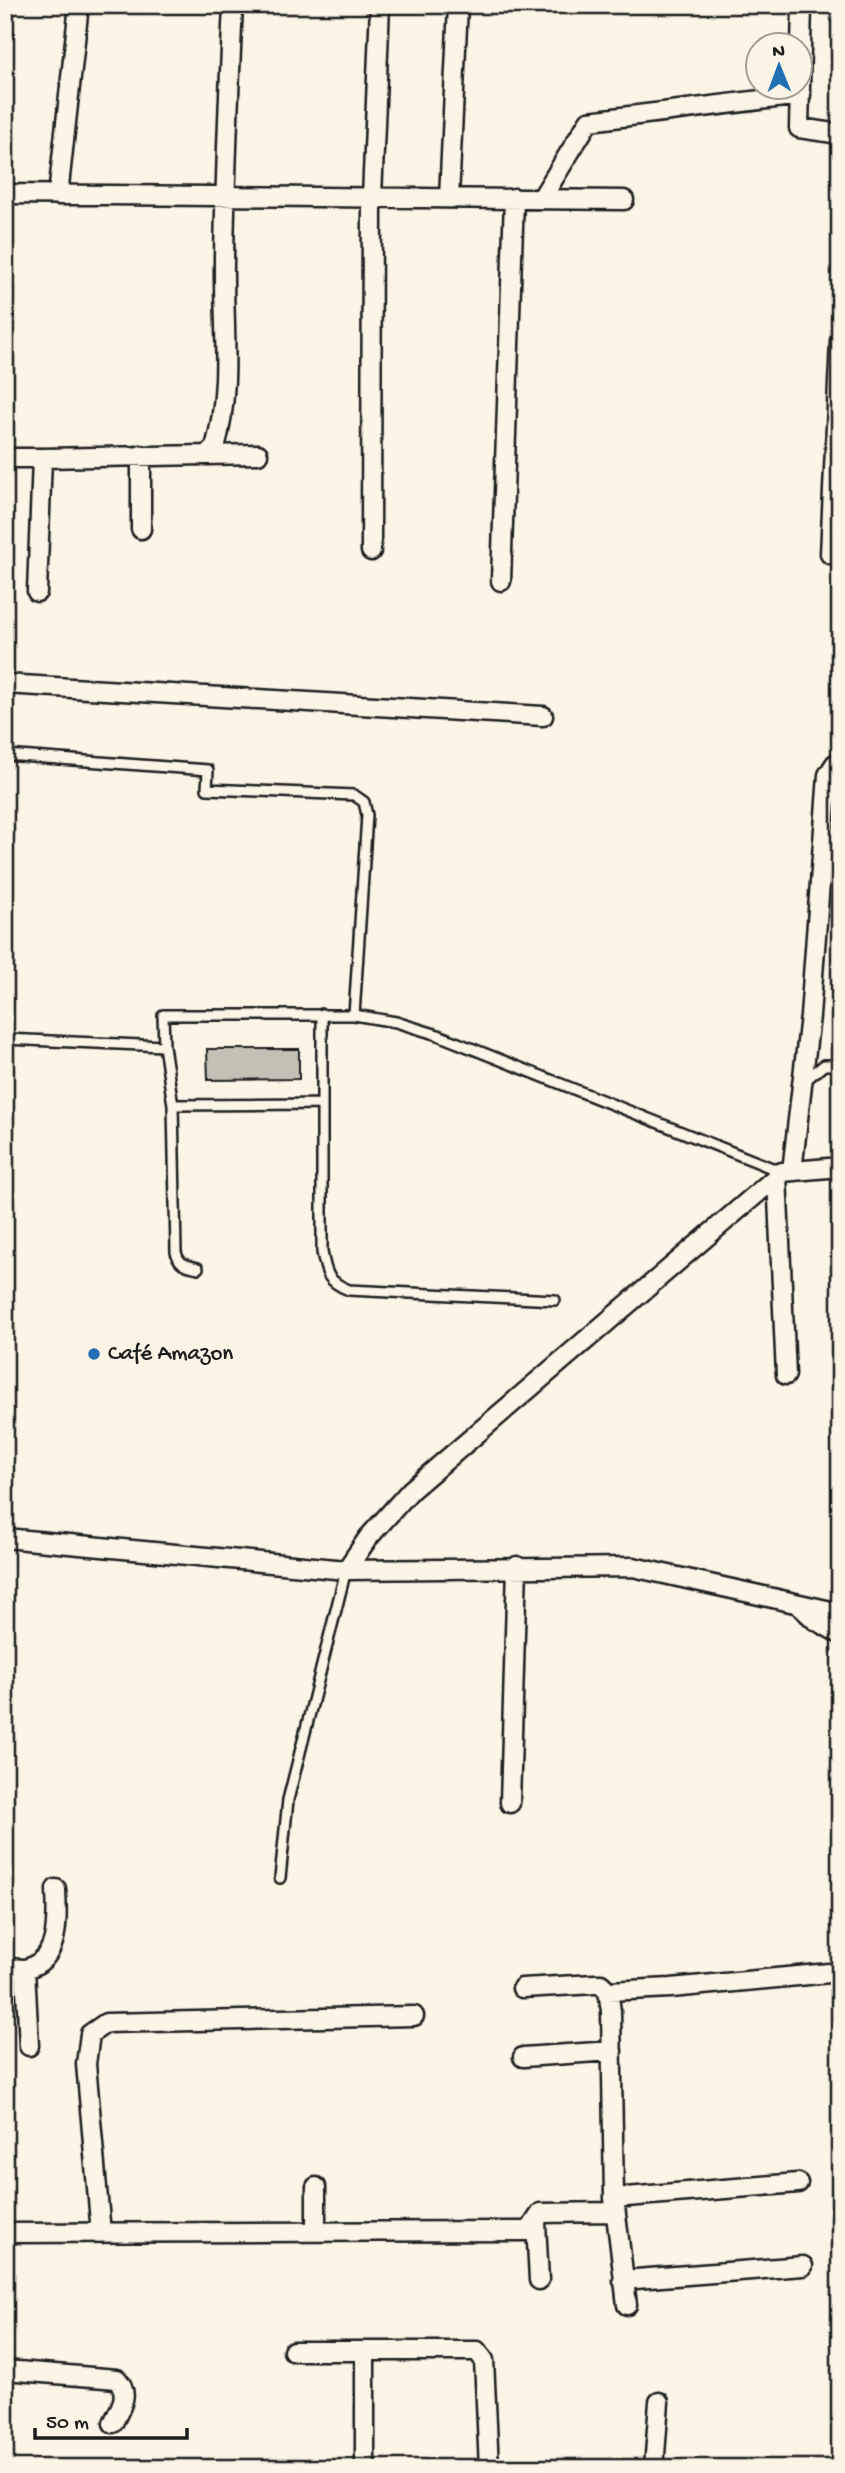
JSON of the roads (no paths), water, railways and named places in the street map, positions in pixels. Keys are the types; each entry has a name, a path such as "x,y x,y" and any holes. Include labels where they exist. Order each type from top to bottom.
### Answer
{"street":[{"path":"58,195 79,5"},
{"path":"206,455 215,448 218,438 227,368 224,293 225,196 233,5"},
{"path":"371,551 372,197 380,5"},
{"path":"449,198 458,5"},
{"path":"802,5 802,32"},
{"path":"541,199 589,121 745,102"},
{"path":"801,102 799,128 840,134"},
{"path":"5,194 624,200"},
{"path":"501,581 514,198"},
{"path":"831,554 840,341"},
{"path":"5,458 258,454"},
{"path":"141,455 141,529"},
{"path":"37,592 42,458"},
{"path":"5,684 543,716"},
{"path":"786,1375 784,1173 802,1083 810,1016 828,775 835,764 840,763"},
{"path":"346,1570 368,1538 411,1490 784,1173 840,1167"},
{"path":"5,1538 346,1570 517,1566 633,1567 840,1613"},
{"path":"510,1803 517,1566"},
{"path":"797,1604 815,1620 840,1634"},
{"path":"5,1968 25,1969 41,1963 52,1945 57,1927 56,1889"},
{"path":"25,1969 29,2046"},
{"path":"522,1988 600,1984 608,1991 671,1989 840,1972"},
{"path":"608,1991 615,2205 627,2305"},
{"path":"101,2232 86,2064 90,2034 97,2028 106,2023 414,2016"},
{"path":"523,2057 612,2051"},
{"path":"5,2233 529,2231 541,2213 798,2183"},
{"path":"316,2187 316,2232"},
{"path":"536,2223 539,2280"},
{"path":"622,2280 803,2266"},
{"path":"293,2351 477,2351 484,2360 489,2468"},
{"path":"365,2351 365,2468"},
{"path":"5,2370 117,2379 123,2386 125,2395 113,2423"},
{"path":"654,2468 659,2402"}],"lane":[{"path":"5,755 208,769 207,789 354,795 364,802 367,815 354,1015"},
{"path":"322,1014 322,1252 331,1281 349,1290 555,1300"},
{"path":"198,1268 183,1265 176,1252 173,1105 164,1046 163,1015 322,1014 354,1015 396,1022 438,1035 784,1173"},
{"path":"5,1039 164,1046"},
{"path":"802,1083 824,1065 840,1065"},
{"path":"173,1105 322,1104"},
{"path":"280,1878 288,1800 346,1570"}],"place":[{"name":"Café Amazon","path":"94,1354"}]}
